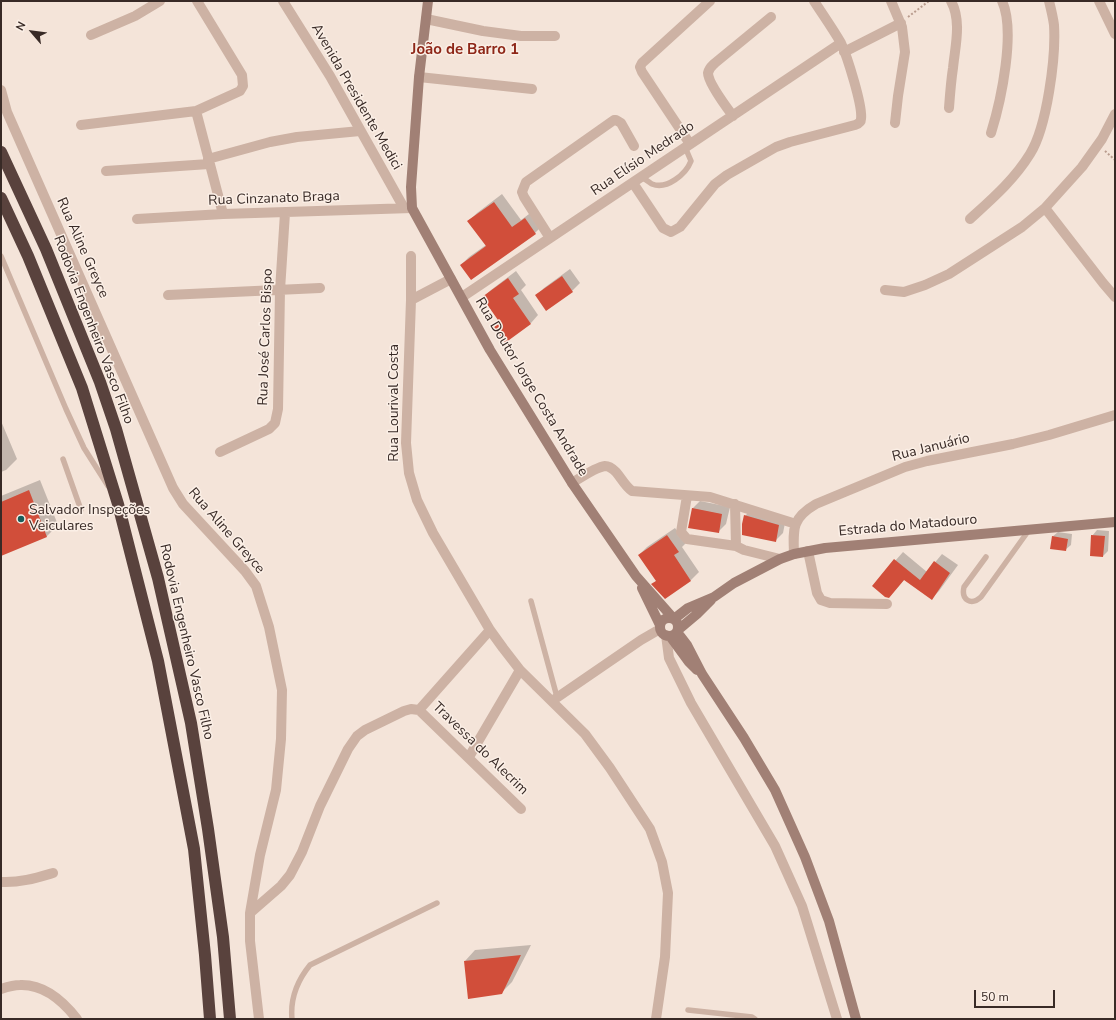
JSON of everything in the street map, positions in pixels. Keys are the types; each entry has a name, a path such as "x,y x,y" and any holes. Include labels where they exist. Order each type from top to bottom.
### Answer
{"highway":[{"name":"Rodovia Engenheiro Vasco Filho","path":"1,152 46,249 100,382 116,430 158,578 191,723 208,829 222,937 230,1019"},
{"path":"1,198 28,256 79,381 118,504 158,661 194,849 206,955 210,1019"}],"main road":[{"path":"408,208 411,187 419,77 428,1"},
{"name":"Rua Doutor Jorge Costa Andrade","path":"408,208 462,297 490,350 572,483 636,576 668,631 689,662 702,674 744,738 775,790 796,837 829,921 856,1019"},
{"name":"Estrada do Matadouro","path":"714,597 697,614 668,631 664,618 673,618 688,608 714,597 740,580 794,554 825,548 1115,522"},
{"name":"Rua Doutor Jorge Costa Andrade","path":"636,576 673,618"},
{"path":"668,631 678,624 673,618"}],"street":[{"path":"91,35 135,16 160,1"},
{"path":"81,125 196,111 240,91 243,86 242,75 197,1"},
{"name":"Avenida Presidente Medici","path":"283,1 330,76 360,131 408,208"},
{"path":"688,146 640,67 649,56 710,1"},
{"path":"637,180 663,228 671,232 680,227 715,184 727,175 776,147 860,123 860,109 854,83 842,48 814,1"},
{"path":"891,1 901,23 905,52 895,123"},
{"path":"949,108 957,23 952,1"},
{"path":"991,133 998,110 1007,49 1008,26 1006,10 1002,1"},
{"path":"970,218 1003,189 1019,170 1031,152 1038,136 1044,114 1052,67 1054,25 1049,1"},
{"path":"1099,1 1115,34"},
{"path":"733,116 708,76 710,68 772,17"},
{"path":"426,19 483,32 521,36 555,36"},
{"name":"Rua Elísio Medrado","path":"462,297 733,116 842,48 901,23"},
{"path":"419,77 532,89"},
{"name":"Rua Aline Greyce","path":"1,90 10,119 173,488 183,504 245,571 256,586 269,627 282,690 281,739 276,790 260,855 250,913 250,942 259,1019"},
{"path":"196,111 223,214"},
{"path":"885,290 904,292 925,285 949,274 1022,227 1044,208 1086,161 1102,139 1115,114"},
{"path":"550,238 522,192 523,187 530,178 614,120 621,123 634,146"},
{"path":"106,171 209,161 270,142 360,131"},
{"name":"Rua Cinzanato Braga","path":"137,219 223,214 408,208"},
{"path":"1044,208 1115,297"},
{"name":"Rua José Carlos Bispo","path":"220,452 269,429 275,423 278,409 280,290 285,213"},
{"name":"Rua Lourival Costa","path":"410,256 411,300 406,443 409,473 417,500 433,533 490,630 520,670 555,699 585,734 610,768 650,829 662,862 668,892 666,950 656,1019"},
{"path":"411,300 451,278"},
{"path":"168,295 320,288"},
{"name":"Rua Januário","path":"796,524 804,511 816,504 905,468 927,461 1013,444 1115,415"},
{"path":"572,483 606,466 612,468 624,484 632,491 710,497 735,504 796,524 793,531 794,554"},
{"path":"687,496 681,532 686,539 736,546 744,550 780,560"},
{"path":"735,504 736,546"},
{"path":"808,551 816,593 821,600 830,603 887,604"},
{"path":"250,913 281,886 290,875 302,852 320,806 348,749 357,736 365,730 411,708 419,710 490,630"},
{"path":"555,699 641,640 668,631 669,658 691,703 775,846 802,906 837,1019"},
{"path":"469,757 520,670"},
{"name":"Travessa do Alecrim","path":"419,710 521,809"},
{"path":"1,882 12,883 53,873"},
{"path":"1,988 19,985 32,986 55,997 66,1006 77,1019"}],"lane":[{"path":"637,180 661,185 668,183 681,175 688,169 692,161 688,146"},
{"path":"1,256 81,442 118,504"},
{"path":"63,459 81,510"},
{"path":"986,557 964,587 964,597 972,602 977,601 981,597 1030,530"},
{"path":"531,601 555,699"},
{"path":"292,1019 291,1007 293,994 310,965 436,903"},
{"path":"688,1010 752,1017 755,1019"}],"path":[{"path":"901,23 929,1"}],"building":[{"path":"494,202 512,227 525,218 536,234 471,280 460,265 486,246 467,221"},
{"path":"562,276 573,292 546,311 535,295"},
{"path":"508,278 519,294 513,298 531,324 505,343 494,327 500,323 482,297"},
{"name":"Salvador Inspeções Veiculares","path":"29,490 47,537 1,556 1,502"},
{"path":"692,508 722,514 719,533 688,528"},
{"path":"744,515 779,525 776,542 742,535"},
{"path":"667,535 679,552 674,555 691,581 665,599 651,584 656,581 638,555"},
{"path":"1091,535 1105,536 1103,557 1090,556"},
{"path":"1052,536 1068,539 1066,551 1050,549"},
{"path":"894,559 920,580 934,561 950,573 932,600 904,580 889,598 885,597 872,586"},
{"path":"521,955 502,994 468,999 464,961"}],"place":[{"name":"Salvador Inspeções Veiculares","path":"21,519"}],"district":[{"name":"João de Barro 1","path":"465,50"}]}
